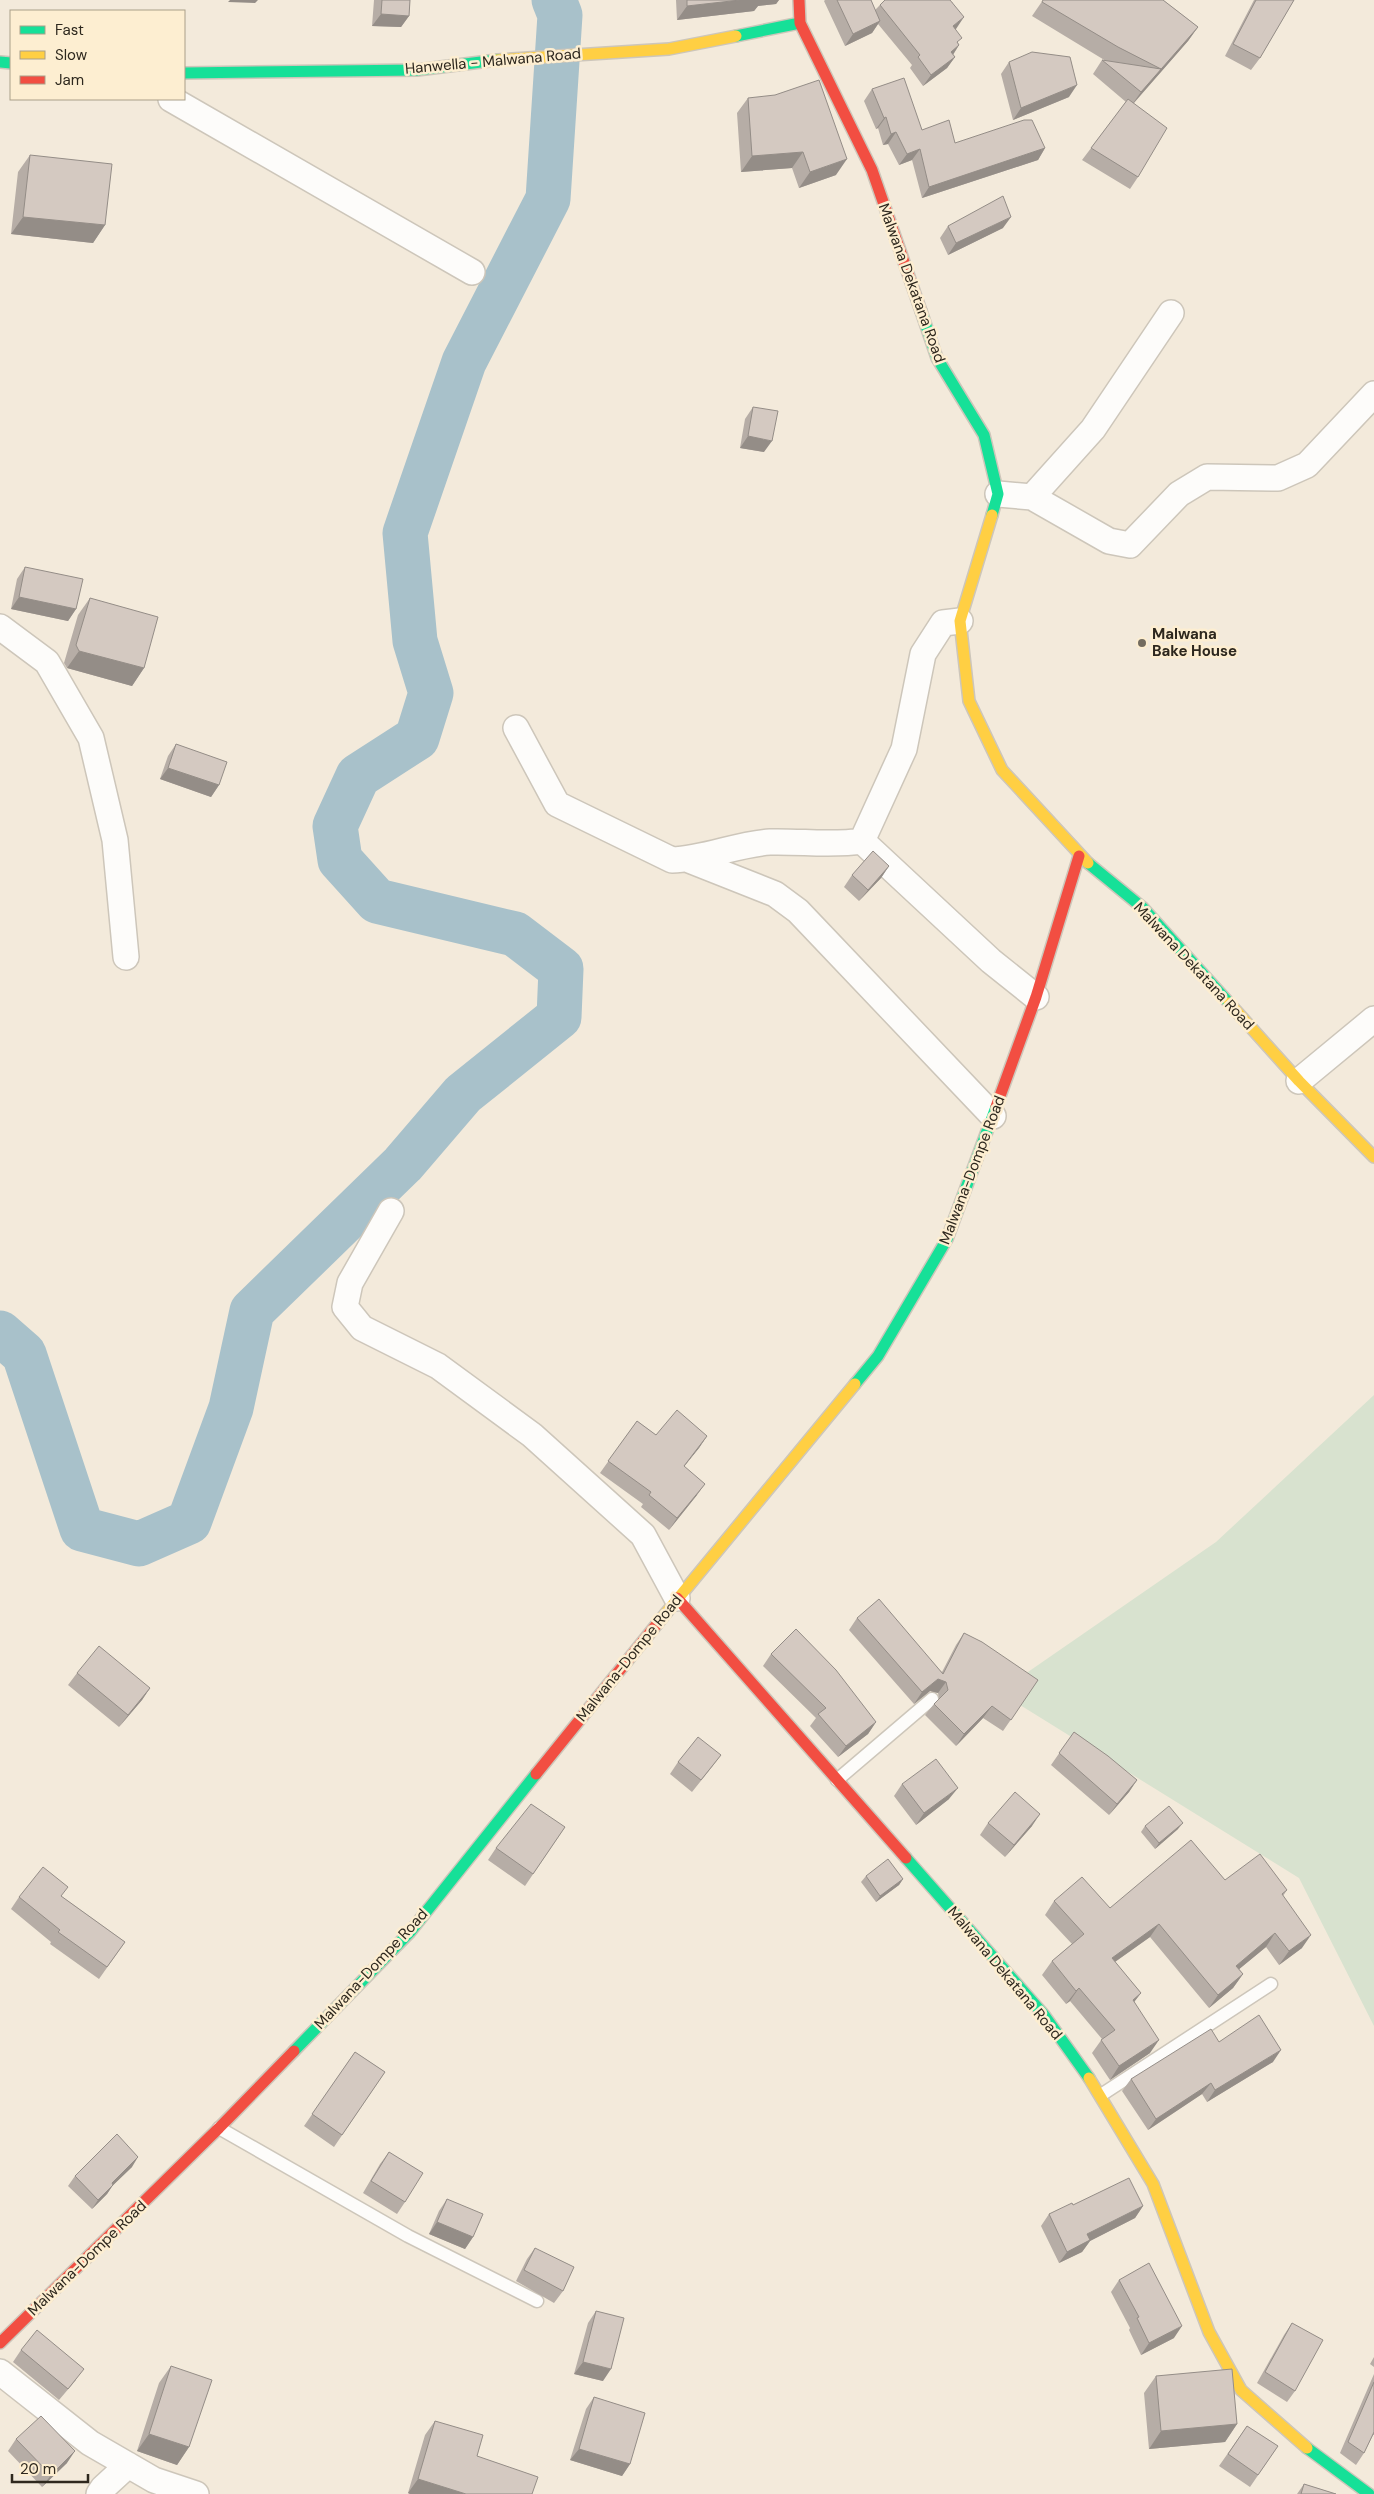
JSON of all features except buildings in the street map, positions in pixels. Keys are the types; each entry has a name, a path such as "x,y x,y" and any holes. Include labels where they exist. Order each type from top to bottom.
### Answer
{"street":[{"name":"Malwana Dekatana Road","path":"799,0 800,23 872,170 937,358 984,435 998,494 960,621 969,701 1002,770 1079,856 1144,908 1299,1081 1374,1157"},
{"name":"Hanwella - Malwana Road","path":"185,73 416,70 519,57 669,49 800,23"},
{"path":"173,100 472,272"},
{"path":"1032,497 1093,430 1171,314"},
{"path":"998,494 1032,497 1109,541 1130,545 1179,494 1207,478 1278,478 1307,464 1374,394"},
{"path":"862,841 904,749 923,654 942,623 960,621"},
{"path":"0,627 47,662 91,738 114,840 126,957"},
{"path":"516,728 558,804 672,860 689,860 768,842 844,844 862,841"},
{"path":"862,841 991,961 1036,997"},
{"name":"Malwana-Dompe Road","path":"0,2343 219,2128 410,1932 677,1598 878,1356 947,1238 1036,997 1079,856"},
{"path":"689,860 775,894 798,911 993,1116"},
{"path":"1299,1081 1374,1018"},
{"path":"391,1211 350,1284 345,1307 362,1328 438,1366 532,1435 643,1535 677,1598"},
{"name":"Malwana Dekatana Road","path":"677,1598 1044,2015 1101,2095 1153,2184 1209,2332 1241,2390 1313,2453 1369,2494"},
{"path":"0,2372 90,2442 154,2480 196,2494"},
{"path":"99,2494 128,2465"}],"lane":[{"path":"837,1780 932,1699"},
{"path":"1101,2095 1271,1984"},
{"path":"219,2128 408,2236 537,2301"}],"green space":[{"path":"1374,1395 1374,2026 1299,1878 999,1692 1216,1542"}],"waterway":[{"path":"0,1333 24,1354 82,1529 139,1544 189,1522 231,1408 252,1311 403,1164 463,1094 559,1017 561,969 515,934 377,901 340,860 335,826 358,776 417,738 431,693 415,641 405,533 464,362 548,199 560,15 554,0"}],"traffic: fast":[{"path":"736,36 800,23"},
{"path":"185,73 417,70 497,60"},
{"path":"0,62 10,63"},
{"path":"921,311 937,358 984,435 998,494 992,515"},
{"path":"1088,863 1143,908 1229,1003"},
{"path":"855,1384 878,1356 947,1239 996,1107"},
{"path":"294,2051 410,1932 536,1774"},
{"path":"906,1858 1044,2015 1089,2078"},
{"path":"1307,2448 1369,2494"}],"traffic: slow":[{"path":"497,60 669,49 736,36"},
{"path":"992,515 960,621 969,701 1002,770 1088,863"},
{"path":"1229,1003 1299,1081 1374,1157"},
{"path":"657,1624 855,1384"},
{"path":"1089,2078 1153,2184 1209,2332 1241,2390 1307,2448"}],"traffic: jam":[{"path":"799,0 800,23 872,170 921,311"},
{"path":"996,1107 1036,997 1079,856"},
{"path":"677,1598 906,1858"},
{"path":"536,1774 657,1624"},
{"path":"0,2343 219,2128 294,2051"}],"place":[{"name":"Malwana Bake House","path":"1142,643"}]}
